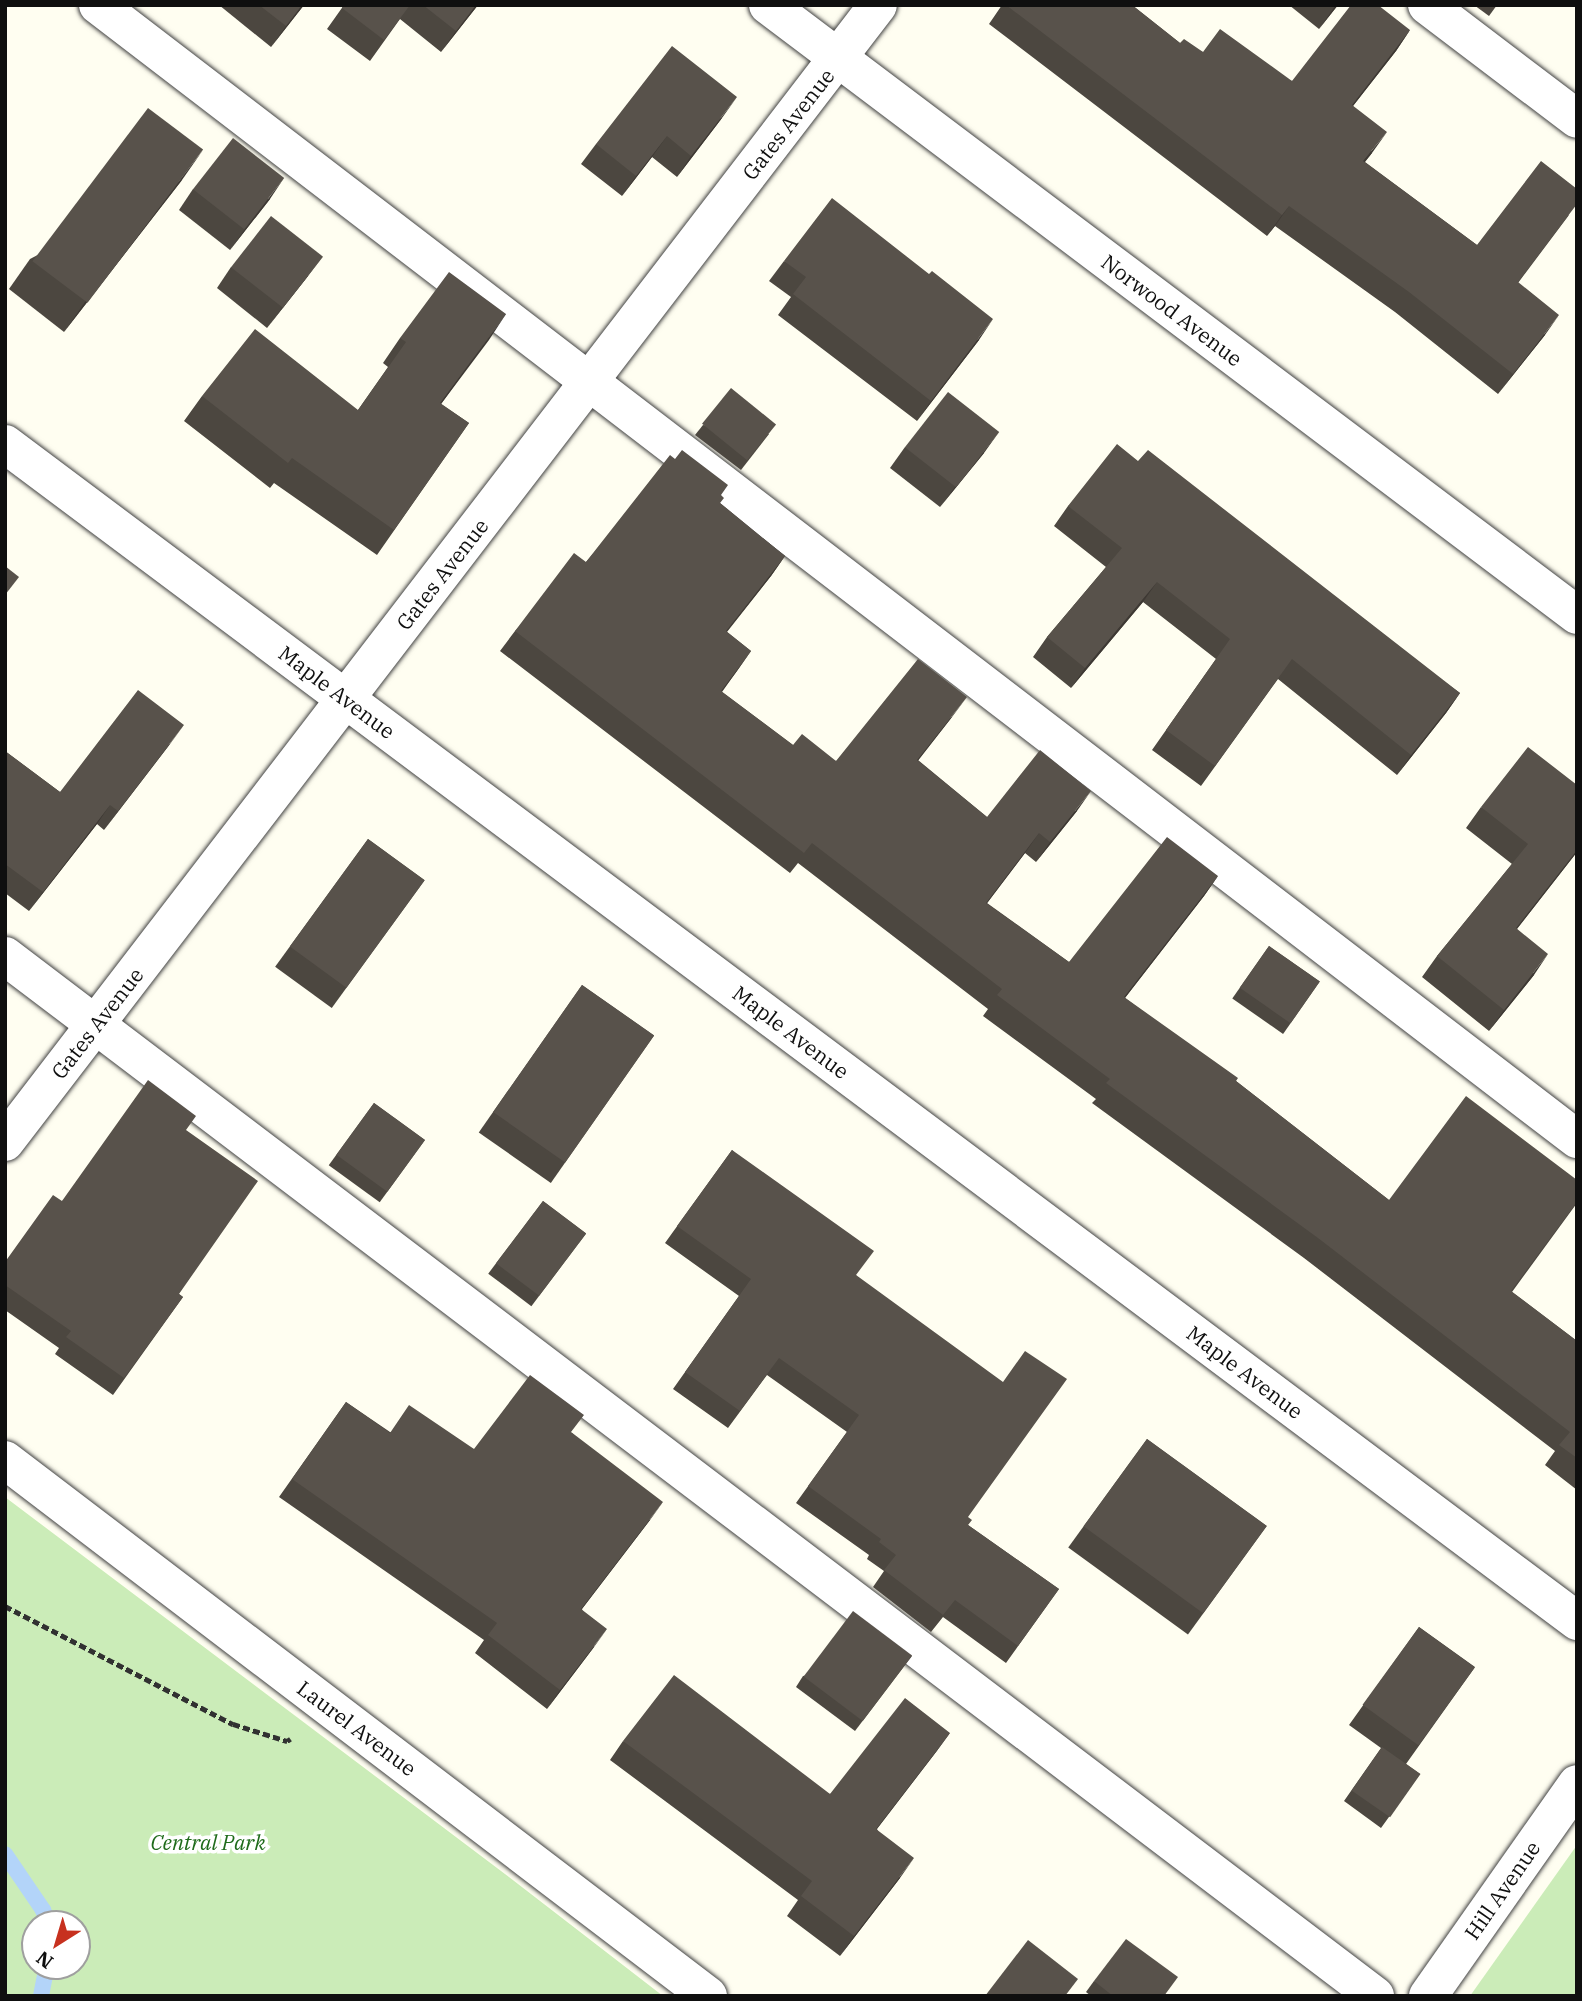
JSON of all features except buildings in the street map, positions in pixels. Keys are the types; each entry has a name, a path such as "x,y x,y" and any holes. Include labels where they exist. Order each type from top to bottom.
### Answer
{"street":[{"path":"97,5 1577,1139"},
{"name":"Norwood Avenue","path":"768,5 1577,615"},
{"name":"Gates Avenue","path":"5,1142 878,5"},
{"path":"1427,5 1577,119"},
{"name":"Maple Avenue","path":"5,444 1577,1621"},
{"path":"5,956 1375,1996"},
{"name":"Laurel Avenue","path":"5,1460 708,1996"},
{"name":"Hill Avenue","path":"1428,1996 1577,1784"}],"path":[{"path":"5,1606 233,1724 287,1741 327,1706"}],"green space":[{"name":"Central Park","path":"5,1497 505,1874 663,1996 5,1996"},
{"path":"1577,1845 1577,1996 1470,1996"}],"waterway":[{"path":"5,1854 43,1910"},
{"path":"41,1996 44,1980"}]}
